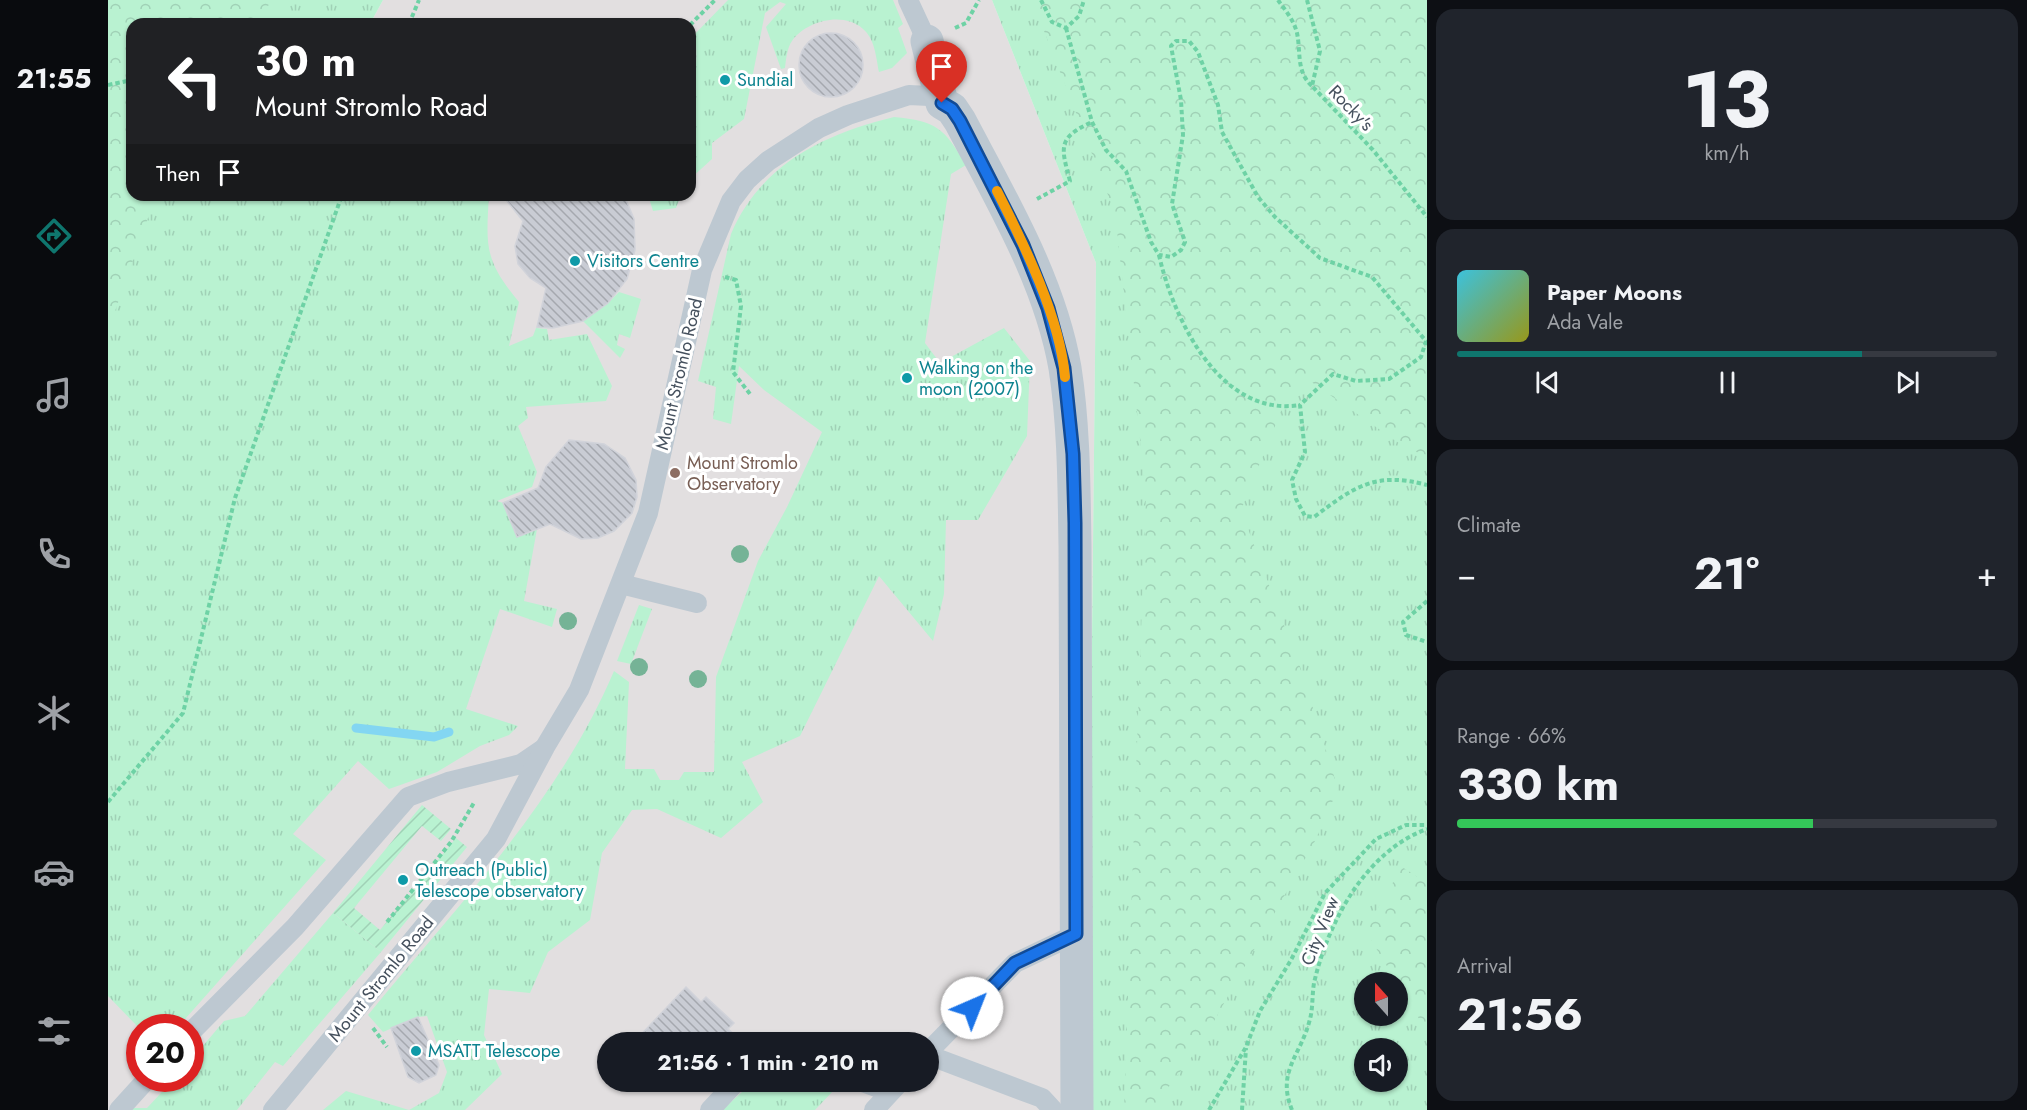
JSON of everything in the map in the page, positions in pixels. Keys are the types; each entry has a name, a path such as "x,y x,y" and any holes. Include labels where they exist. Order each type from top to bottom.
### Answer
{"street":[{"path":"927,41 942,103 952,109 960,121 1008,213 1048,308 1064,368 1073,454 1077,1110"}],"lane":[{"path":"908,0 927,41"},
{"name":"Mount Stromlo Road","path":"273,1110 496,839 545,747 579,690 648,513 702,270 731,201 747,180 768,161 796,141 848,115 909,95 929,96 942,103"},
{"path":"621,584 697,603"},
{"path":"204,1018 295,927 408,797 448,782 521,764 545,747"},
{"path":"939,1042 1015,963 1076,934"},
{"path":"939,1058 1042,1098 1053,1110"},
{"path":"119,1110 135,1092"},
{"path":"710,1110 727,1092"},
{"path":"874,1110 890,1092"}],"path":[{"path":"412,18 419,0"},
{"path":"696,19 715,0"},
{"path":"1041,0 1052,22 1066,28"},
{"path":"1066,28 1079,16 1084,0"},
{"path":"1278,0 1291,18 1297,34 1300,65 1306,81 1312,86"},
{"name":"Rocky's","path":"1307,0 1320,51 1312,86 1372,150 1427,217"},
{"path":"1066,28 1092,122 1106,150 1126,171 1151,242 1159,255 1174,307 1206,363 1254,401 1300,405 1333,374 1365,381 1395,376 1421,357 1426,340 1372,277 1320,258 1275,217 1258,197 1222,132 1218,105 1198,52 1189,41 1176,41 1171,46 1181,100 1183,135 1172,204 1185,242 1181,250 1172,257 1159,255"},
{"path":"108,85 126,81"},
{"path":"1008,213 1070,181 1063,153 1064,142 1072,131 1092,122"},
{"path":"108,802 183,713 235,498 340,201"},
{"path":"702,270 736,280 741,306 733,372 750,394"},
{"path":"1300,405 1305,452 1292,480 1296,500 1305,516 1314,517 1349,490 1360,486 1401,479 1427,485"},
{"path":"1427,601 1403,622 1406,634 1427,642"},
{"path":"387,922 451,842 494,770"},
{"path":"1209,1110 1246,1047 1260,1011 1291,960 1325,893 1376,839 1406,825 1427,827"},
{"name":"City View","path":"1292,1110 1285,1094 1285,1079 1310,1019 1314,984 1322,954 1352,890 1388,849 1427,827"},
{"path":"1242,1110 1246,1047"}],"shaded area":[{"name":"Mount Stromlo Observatory","path":"383,0 992,0 1096,263 1087,1110 108,1110 108,829 314,201 696,201 696,18 373,18"}],"green space":[{"path":"108,0 383,0 373,18 126,18 126,201 489,201 488,240 493,263 519,302 509,346 533,336 536,328 547,329 549,340 587,334 612,386 606,401 526,407 528,418 518,426 537,472 532,487 497,501 503,503 517,537 537,529 524,601 557,609 552,627 500,609 466,709 518,726 509,735 480,746 437,772 389,789 358,761 293,834 326,860 190,1014 126,1015 108,996"},
{"path":"108,0 272,0 260,18 126,18 126,201 154,201 108,331"},
{"path":"728,0 893,0 903,24 898,28 907,53 892,68 879,72 873,43 863,29 845,20 825,21 806,28 798,34 789,47 785,68 781,69 766,27 786,4 780,2 765,13 744,119 712,143 712,159 696,174 696,33"},
{"path":"992,0 1427,0 1427,1110 1087,1110 1096,263"},
{"path":"1032,0 1427,0 1427,455 1409,450 1297,372 1241,510 1304,679 1338,789 1314,843 1200,1046 1151,1110 1124,1110 1146,493 1115,213"},
{"path":"894,117 930,124 952,142 966,165 951,174 925,343 940,363 1004,328 1030,361 1027,436 978,520 946,520 944,594 933,641 879,576 800,736 742,762 763,802 721,838 657,809 632,810 602,853 590,920 548,952 530,993 489,989 484,1035 502,1074 465,1110 409,1110 439,1093 447,1072 427,1016 418,1017 383,1032 368,1015 504,851 535,808 565,764 591,719 614,671 629,682 625,769 654,769 660,780 679,780 684,772 714,772 716,677 758,561 787,507 822,432 764,390 739,366 731,424 713,419 716,387 698,381 731,234 759,189 777,171 820,143 868,124"},
{"path":"650,201 679,201 676,208 653,211"},
{"path":"619,292 641,299 630,338 619,334 617,345 625,349 620,358 583,321"},
{"path":"639,605 652,609 631,664 617,661"},
{"path":"422,805 451,829 441,841 422,826 354,908 380,930 456,838 467,847 381,952 333,913"},
{"path":"1402,867 1427,883 1427,1032 1408,1001 1408,972 1391,972 1365,930"},
{"path":"333,913 381,952 283,1066 275,1062 237,1110 131,1110 132,1108 147,1108 162,1092 204,1092 204,1045 224,1021 245,1016"},
{"path":"346,1091 409,1110 323,1110"},
{"path":"742,1092 832,1092 815,1110 722,1110"}],"building":[{"path":"825,33 837,33 854,42 861,53 863,65 861,77 854,88 837,97 825,97 813,92 804,83 799,71 799,59 804,47 813,38"},
{"name":"Visitors Centre","path":"507,201 626,201 634,219 635,250 627,279 608,303 583,321 553,328 537,327 546,288 530,278 518,264 515,246 523,221"},
{"path":"569,440 604,444 625,458 636,480 637,497 632,513 614,531 598,538 581,539 550,524 517,537 503,503 538,488 546,467"},
{"path":"686,987 701,1002 706,997 734,1023 728,1029 731,1032 643,1032"},
{"name":"MSATT Telescope","path":"418,1017 439,1065 436,1075 419,1083 408,1077 391,1028"}],"waterway":[{"path":"356,728 434,737 449,732"}],"slow traffic":[{"path":"997,191 1023,245 1048,308 1065,377"}],"place":[{"name":"Sundial","path":"725,80"},
{"name":"Visitors Centre","path":"575,261"},
{"name":"Walking on the moon (2007)","path":"907,378"},
{"name":"Mount Stromlo Observatory","path":"675,473"},
{"name":"Outreach (Public) Telescope observatory","path":"403,880"},
{"name":"MSATT Telescope","path":"416,1051"}],"route":[{"path":"942,103 952,109 960,121 1008,213 1048,308 1064,368 1073,454 1076,934 1015,963 972,1008"}]}
